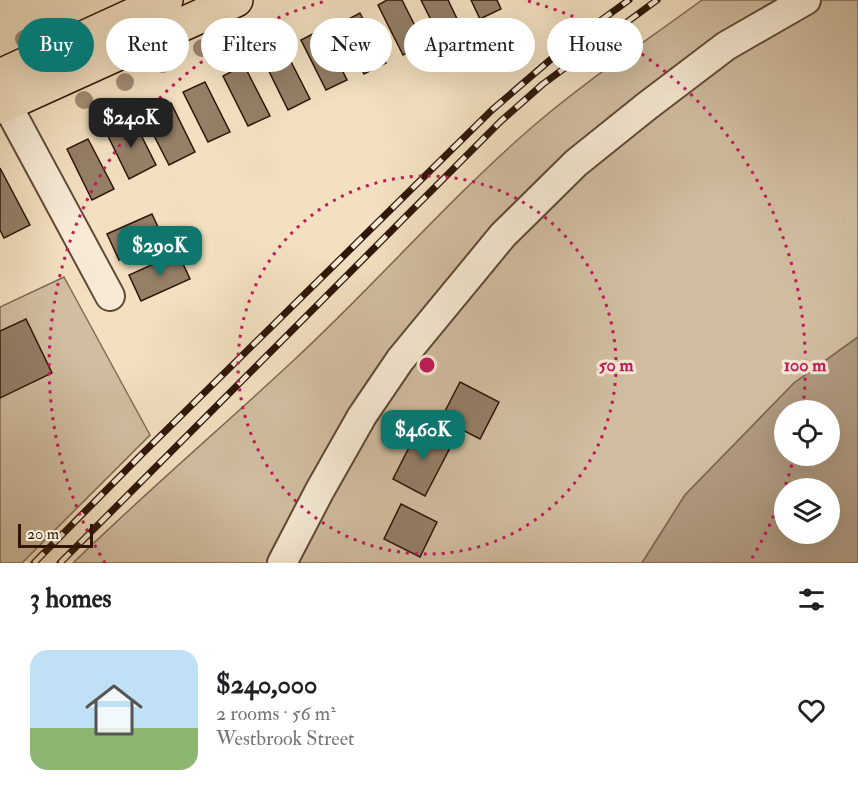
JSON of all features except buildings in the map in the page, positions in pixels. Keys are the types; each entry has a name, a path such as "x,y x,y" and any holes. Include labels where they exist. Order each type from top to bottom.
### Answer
{"main road":[{"path":"2,94 166,0"},
{"path":"2,94 236,0"}],"street":[{"path":"282,563 320,490 375,397 400,360 503,235 576,163 656,100 726,46 806,0"},
{"path":"2,94 110,296"}],"shaded area":[{"path":"702,0 858,0 858,337 794,383 777,400 774,400 774,404 685,495 642,563 73,563 294,360 470,184 531,128 602,72 643,72 643,43"},
{"path":"64,277 150,435 22,563 0,563 0,307"},
{"path":"858,337 858,563 642,563 685,495 774,404 774,466 840,466 840,400 777,400 794,383"}],"railway":[{"path":"34,563 492,110 571,42 629,0"},
{"path":"60,563 501,121 543,84 657,0"}]}
